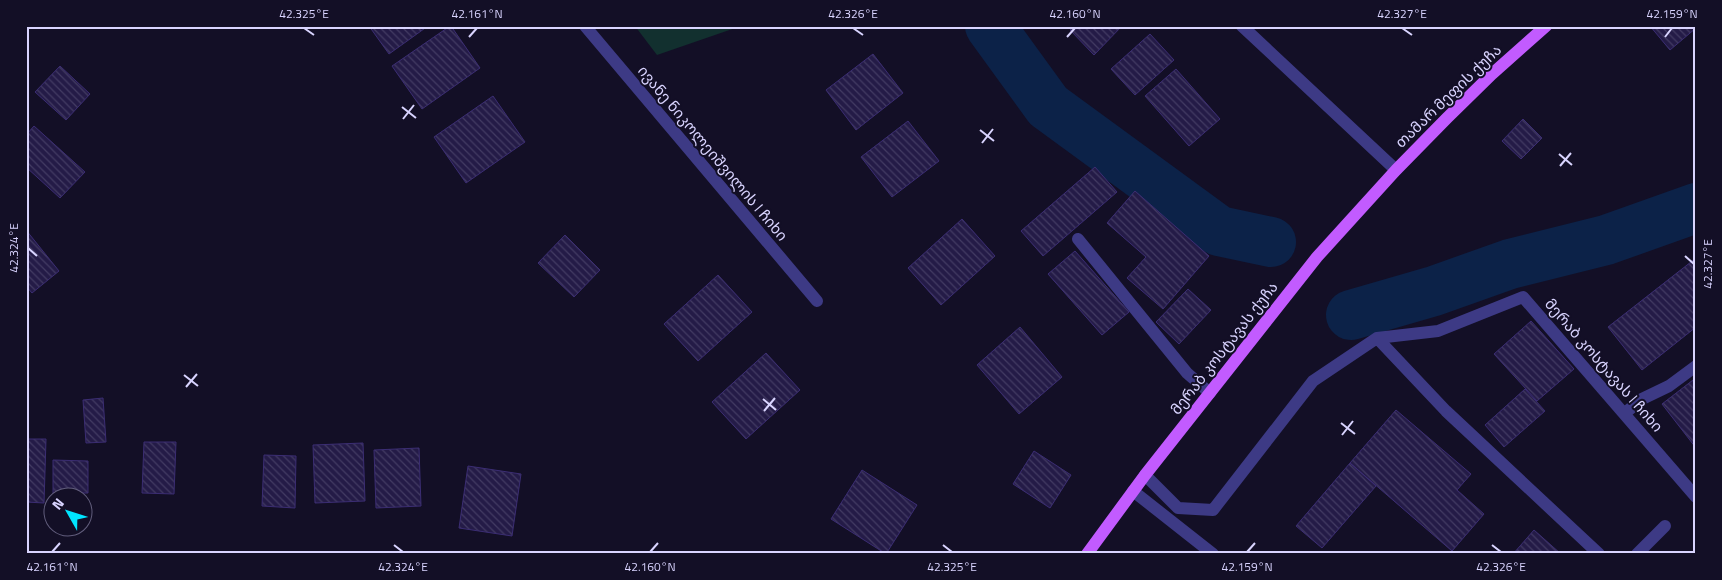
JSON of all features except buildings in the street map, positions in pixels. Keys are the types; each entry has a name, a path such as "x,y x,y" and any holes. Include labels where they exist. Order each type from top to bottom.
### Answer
{"main road":[{"name":"თამარ მეფის ქუჩა","path":"1396,170 1492,74 1546,26"},
{"name":"მერაბ კოსტავას ქუჩა","path":"1088,554 1145,475 1317,257 1396,170"}],"street":[{"name":"ივანე ნიკოლეიშვილის I ჩიხი","path":"585,26 816,302"},
{"path":"1242,26 1396,170"},
{"path":"1078,239 1187,373 1210,393"},
{"name":"მერაბ კოსტავას I ჩიხი","path":"1145,475 1178,508 1213,510 1313,382 1377,338 1438,331 1523,298 1696,497"},
{"path":"1377,338 1446,411 1599,554"},
{"path":"1625,414 1642,399 1669,386 1696,366"},
{"path":"1133,491 1213,554"},
{"path":"1637,554 1665,526"}],"green space":[{"path":"635,26 741,26 657,55"}],"waterway":[{"path":"990,26 1048,106 1219,231 1271,242"},
{"path":"1351,315 1434,291 1510,264 1606,240 1696,208"}]}
